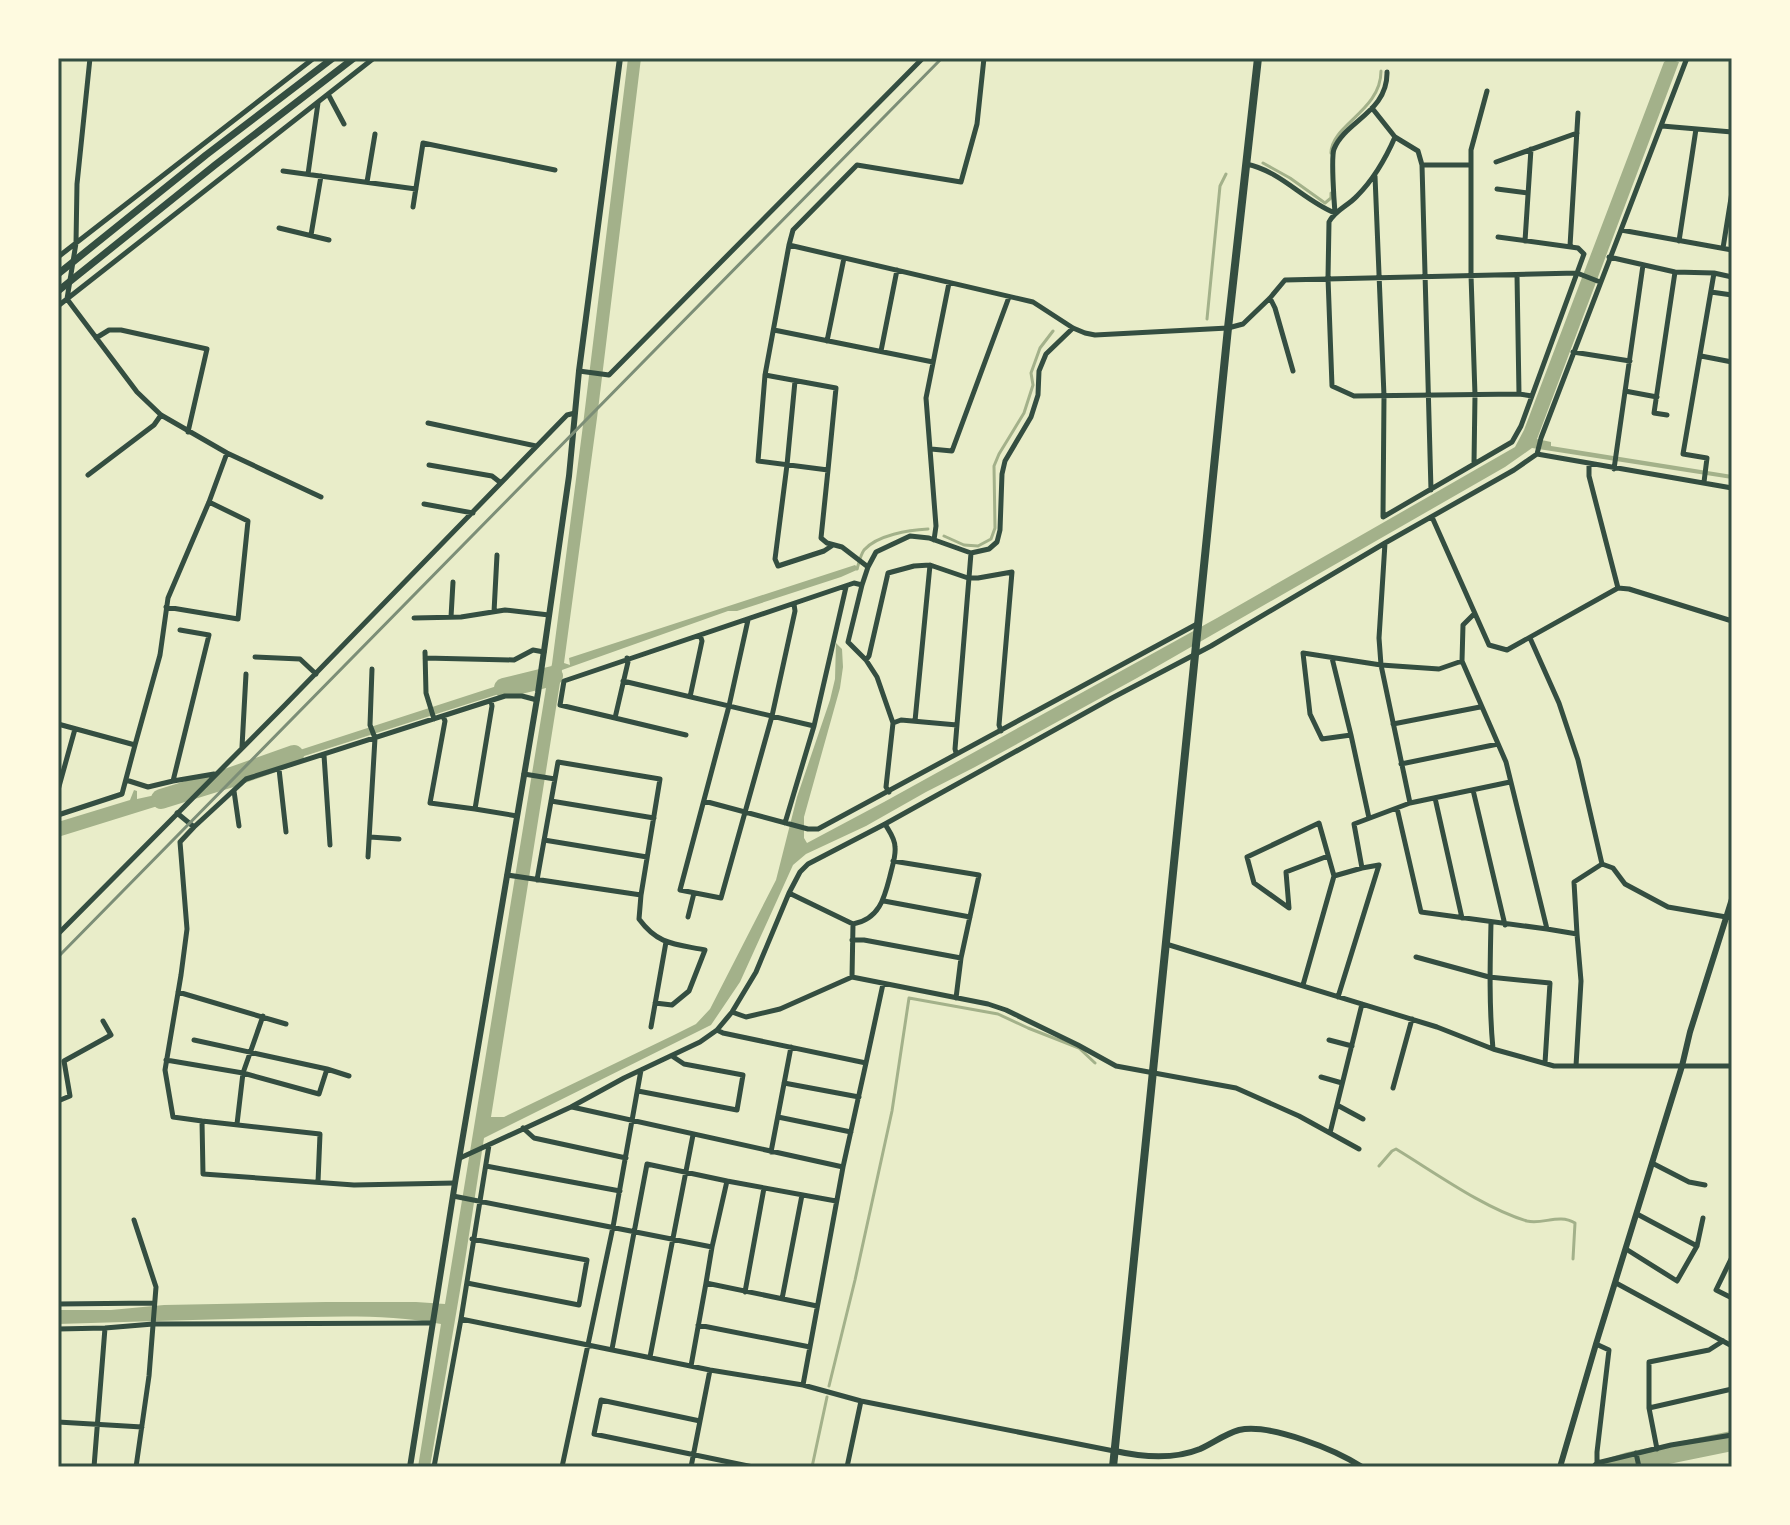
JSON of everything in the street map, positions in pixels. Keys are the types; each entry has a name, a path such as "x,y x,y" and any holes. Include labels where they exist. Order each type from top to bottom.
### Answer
{"highway":[{"path":"1113,1467 1258,58"}],"main road":[{"path":"58,274 333,58"},
{"path":"58,291 354,58"}],"street":[{"path":"90,58 77,184 76,243 67,299 137,392 161,415 227,453 321,497"},
{"path":"58,257 314,58"},
{"path":"58,306 374,58"},
{"path":"410,1467 455,1183 510,876 517,816 527,774 569,476 579,371 620,58"},
{"path":"579,371 609,375 923,58"},
{"path":"828,470 758,461 765,375 793,230 857,165 961,182 977,124 984,58"},
{"path":"460,1158 571,1107 700,1042 717,1030 732,1012 756,972 789,893 808,864 1195,653 1514,470 1538,452 1598,281 1621,230 1687,58"},
{"path":"1335,213 1333,150 1372,108 1386,84 1387,72"},
{"path":"1473,464 1475,395 1470,165 1487,91"},
{"path":"328,94 344,124"},
{"path":"308,174 318,103"},
{"path":"1372,108 1395,137 1418,151 1422,165 1431,490"},
{"path":"1570,246 1578,113"},
{"path":"1662,126 1732,132"},
{"path":"1679,241 1696,129"},
{"path":"1496,162 1577,133"},
{"path":"367,182 375,134"},
{"path":"1395,137 1375,176 1329,222 1332,386 1354,396 1532,396"},
{"path":"413,207 423,143 555,170"},
{"path":"1525,241 1531,149"},
{"path":"1245,164 1260,167 1288,182 1324,209 1335,213"},
{"path":"1422,165 1470,165"},
{"path":"283,171 416,189"},
{"path":"311,235 321,176"},
{"path":"1375,176 1384,396 1383,517 1512,442 1521,426 1580,274 1584,251 1570,246 1498,237"},
{"path":"1497,189 1528,193"},
{"path":"1723,248 1732,192"},
{"path":"279,228 329,240"},
{"path":"1621,230 1732,250"},
{"path":"789,245 1033,302 1073,328 1095,335 1228,328 1243,324 1285,280 1580,274 1598,281"},
{"path":"1609,257 1675,272 1714,273 1732,277"},
{"path":"827,341 844,258"},
{"path":"1615,462 1643,265"},
{"path":"881,351 897,270"},
{"path":"1667,415 1654,413 1675,272"},
{"path":"1704,482 1707,458 1683,454 1714,273"},
{"path":"1517,275 1519,394"},
{"path":"934,540 936,526 926,398 949,283"},
{"path":"1711,292 1732,295"},
{"path":"931,449 952,451 1009,297"},
{"path":"1270,298 1293,371"},
{"path":"889,792 886,787 893,723 877,677 848,642 867,566 876,552 910,536 934,540 971,553 989,549 997,542 1005,461 1031,417 1038,395 1039,371 1046,354 1073,328"},
{"path":"96,338 109,330 121,330 207,349 188,432"},
{"path":"774,330 933,362"},
{"path":"1573,352 1630,361"},
{"path":"1701,356 1732,362"},
{"path":"765,375 836,388 821,538 842,547 867,566"},
{"path":"795,381 775,559 778,566 834,545"},
{"path":"1625,391 1657,397"},
{"path":"58,934 567,415 575,413"},
{"path":"88,475 154,425 161,415"},
{"path":"428,423 537,446"},
{"path":"1538,452 1589,464 1615,462 1732,488"},
{"path":"58,815 122,794 160,655 168,598 227,453"},
{"path":"1589,464 1589,476 1618,588"},
{"path":"429,465 492,476 501,483"},
{"path":"166,607 238,619 248,521 209,502"},
{"path":"424,504 473,513"},
{"path":"1432,517 1489,645 1507,650 1618,588 1732,621"},
{"path":"1385,543 1379,638 1381,665 1410,803"},
{"path":"956,753 971,553"},
{"path":"494,612 497,555"},
{"path":"866,660 888,573 930,565 968,578 1012,572 999,725 1001,731"},
{"path":"915,721 930,565"},
{"path":"451,618 453,582"},
{"path":"686,735 560,705 564,681 854,583 862,585"},
{"path":"787,823 814,726 846,586"},
{"path":"748,620 729,706 680,890 721,898 772,716 794,604"},
{"path":"414,618 451,618 505,610 549,615"},
{"path":"1474,614 1463,625 1462,661 1506,762 1547,929"},
{"path":"704,801 818,829 1198,624"},
{"path":"173,781 209,635 180,630"},
{"path":"690,697 702,641 700,635"},
{"path":"1530,638 1559,703 1578,760 1602,864"},
{"path":"434,717 426,693 425,655 514,660 533,650 544,652"},
{"path":"1351,735 1322,739 1310,714 1303,653 1381,665 1439,669 1462,661"},
{"path":"255,657 300,659 316,674"},
{"path":"615,718 627,658"},
{"path":"1332,658 1369,818"},
{"path":"368,857 374,737 370,725 372,669"},
{"path":"242,748 246,674"},
{"path":"623,681 814,726"},
{"path":"318,1182 320,1134 173,1117 165,1070 187,929 180,842 246,779 505,696 537,700"},
{"path":"475,809 491,701"},
{"path":"1393,724 1480,707"},
{"path":"443,716 445,721 430,803 517,816"},
{"path":"893,723 901,720 957,725"},
{"path":"58,724 135,745"},
{"path":"58,790 75,729"},
{"path":"1401,764 1498,744"},
{"path":"324,755 330,845"},
{"path":"534,879 551,801 551,778 558,762 660,779 639,919 650,934 666,942 705,950 689,991 672,1005 655,1003"},
{"path":"279,769 286,832"},
{"path":"126,780 148,787 216,774"},
{"path":"527,774 551,778"},
{"path":"1362,868 1354,824 1410,803 1510,782"},
{"path":"234,790 239,826"},
{"path":"1473,790 1505,925"},
{"path":"1435,798 1462,918"},
{"path":"551,801 654,818"},
{"path":"1397,808 1421,912 1577,934"},
{"path":"177,813 194,827"},
{"path":"1303,985 1334,876 1319,823 1247,857 1254,883 1289,908 1286,872 1328,856"},
{"path":"789,893 853,924 876,912 884,901 895,847 893,836 885,824"},
{"path":"370,837 399,839"},
{"path":"544,840 647,857"},
{"path":"893,861 979,875 961,958 956,998"},
{"path":"1602,864 1613,868 1625,884 1668,907 1729,918"},
{"path":"1576,1066 1581,981 1574,882 1602,864"},
{"path":"1334,876 1379,865 1338,997"},
{"path":"510,876 641,895"},
{"path":"688,917 694,893"},
{"path":"1560,1467 1690,1032 1729,918 1732,899"},
{"path":"884,901 970,917"},
{"path":"1491,923 1489,977 1493,1049"},
{"path":"852,977 853,924"},
{"path":"852,940 961,958"},
{"path":"651,1027 666,942"},
{"path":"1166,944 1554,1066 1732,1066"},
{"path":"1416,957 1489,977 1550,983 1545,1063"},
{"path":"732,1012 746,1017 780,1009 852,977 956,998 1006,1010 1116,1066 1236,1088 1299,1116 1359,1149"},
{"path":"803,1385 836,1202 883,984"},
{"path":"178,992 286,1024"},
{"path":"1330,1133 1362,1004"},
{"path":"237,1124 243,1073 263,1016"},
{"path":"1393,1088 1412,1019"},
{"path":"58,1101 70,1096 64,1061 111,1035 103,1021"},
{"path":"717,1030 866,1063"},
{"path":"194,1040 349,1076"},
{"path":"1329,1040 1352,1046"},
{"path":"771,1152 791,1047"},
{"path":"638,1091 737,1110 743,1075 684,1064 672,1055"},
{"path":"166,1060 243,1073 319,1094 327,1069"},
{"path":"562,1467 590,1345 641,1070"},
{"path":"1321,1077 1342,1083"},
{"path":"784,1083 859,1097"},
{"path":"1337,1105 1363,1119"},
{"path":"571,1107 843,1167"},
{"path":"778,1117 851,1132"},
{"path":"202,1121 203,1174 354,1185 455,1183"},
{"path":"523,1128 534,1138 626,1158"},
{"path":"650,1357 693,1135"},
{"path":"434,1467 488,1145"},
{"path":"1652,1163 1689,1182 1705,1185"},
{"path":"612,1349 647,1164 836,1202"},
{"path":"486,1166 620,1191"},
{"path":"691,1366 727,1181"},
{"path":"745,1292 764,1188"},
{"path":"782,1299 802,1195"},
{"path":"453,1196 712,1247"},
{"path":"1637,1214 1697,1246"},
{"path":"1626,1249 1677,1281 1697,1246 1703,1218"},
{"path":"134,1220 156,1287 149,1376 136,1467"},
{"path":"467,1283 579,1305 587,1260 472,1239"},
{"path":"1732,1257 1716,1290 1732,1298"},
{"path":"706,1283 817,1306"},
{"path":"1616,1283 1732,1346"},
{"path":"58,1304 154,1303"},
{"path":"461,1319 710,1370 803,1385 861,1401 1115,1451 1159,1456 1181,1454 1229,1434 1250,1429 1301,1438 1362,1467"},
{"path":"58,1329 153,1324 432,1323"},
{"path":"698,1325 810,1347"},
{"path":"94,1467 105,1328"},
{"path":"58,1336 58,1392"},
{"path":"1657,1449 1649,1408 1649,1362 1709,1350 1723,1341"},
{"path":"1596,1344 1609,1350 1595,1465 1636,1453 1732,1435"},
{"path":"691,1467 710,1370"},
{"path":"1649,1408 1732,1389"},
{"path":"700,1421 601,1400 594,1434 753,1467"},
{"path":"847,1467 861,1401"},
{"path":"58,1422 142,1427"},
{"path":"1636,1453 1639,1467"}],"shaded area":[{"path":"628,58 641,58 564,663 570,665 569,658 855,565 859,569 737,611 728,611 562,670 491,1117 504,1117 674,1035 696,1024 710,1009 776,880 797,797 830,700 835,679 836,643 842,649 840,688 804,817 804,838 807,843 1217,618 1515,447 1664,62 1669,59 1679,62 1537,439 1551,442 1551,446 1732,475 1732,479 1532,448 1505,467 1137,678 866,826 806,854 793,865 740,982 711,1025 484,1138 430,1467 418,1467 441,1324 353,1316 58,1324 58,1310 326,1302 445,1304 552,664"},
{"path":"528,676 527,685 273,766 269,760"},
{"path":"190,787 177,800 58,837 58,822 130,800 134,790 137,791 137,799"}],"waterway":[{"path":"1331,153 1339,134 1373,97 1381,71"},
{"path":"1263,163 1325,203 1331,198 1331,193"},
{"path":"1207,319 1220,186 1226,174"},
{"path":"944,536 964,545 978,546 991,539 995,528 994,466 1024,413 1033,385 1031,373 1040,348 1053,331"},
{"path":"857,569 864,550 877,541 903,532 928,529"},
{"path":"504,688 553,676"},
{"path":"161,799 294,755"},
{"path":"829,1386 892,1111 909,998 998,1014 1079,1048 1095,1063"},
{"path":"1379,1166 1396,1149 1460,1189 1511,1215 1533,1222 1569,1220 1575,1223 1573,1259"},
{"path":"812,1467 827,1397"},
{"path":"1613,1467 1732,1441"}],"railway":[{"path":"58,957 942,58"}]}
